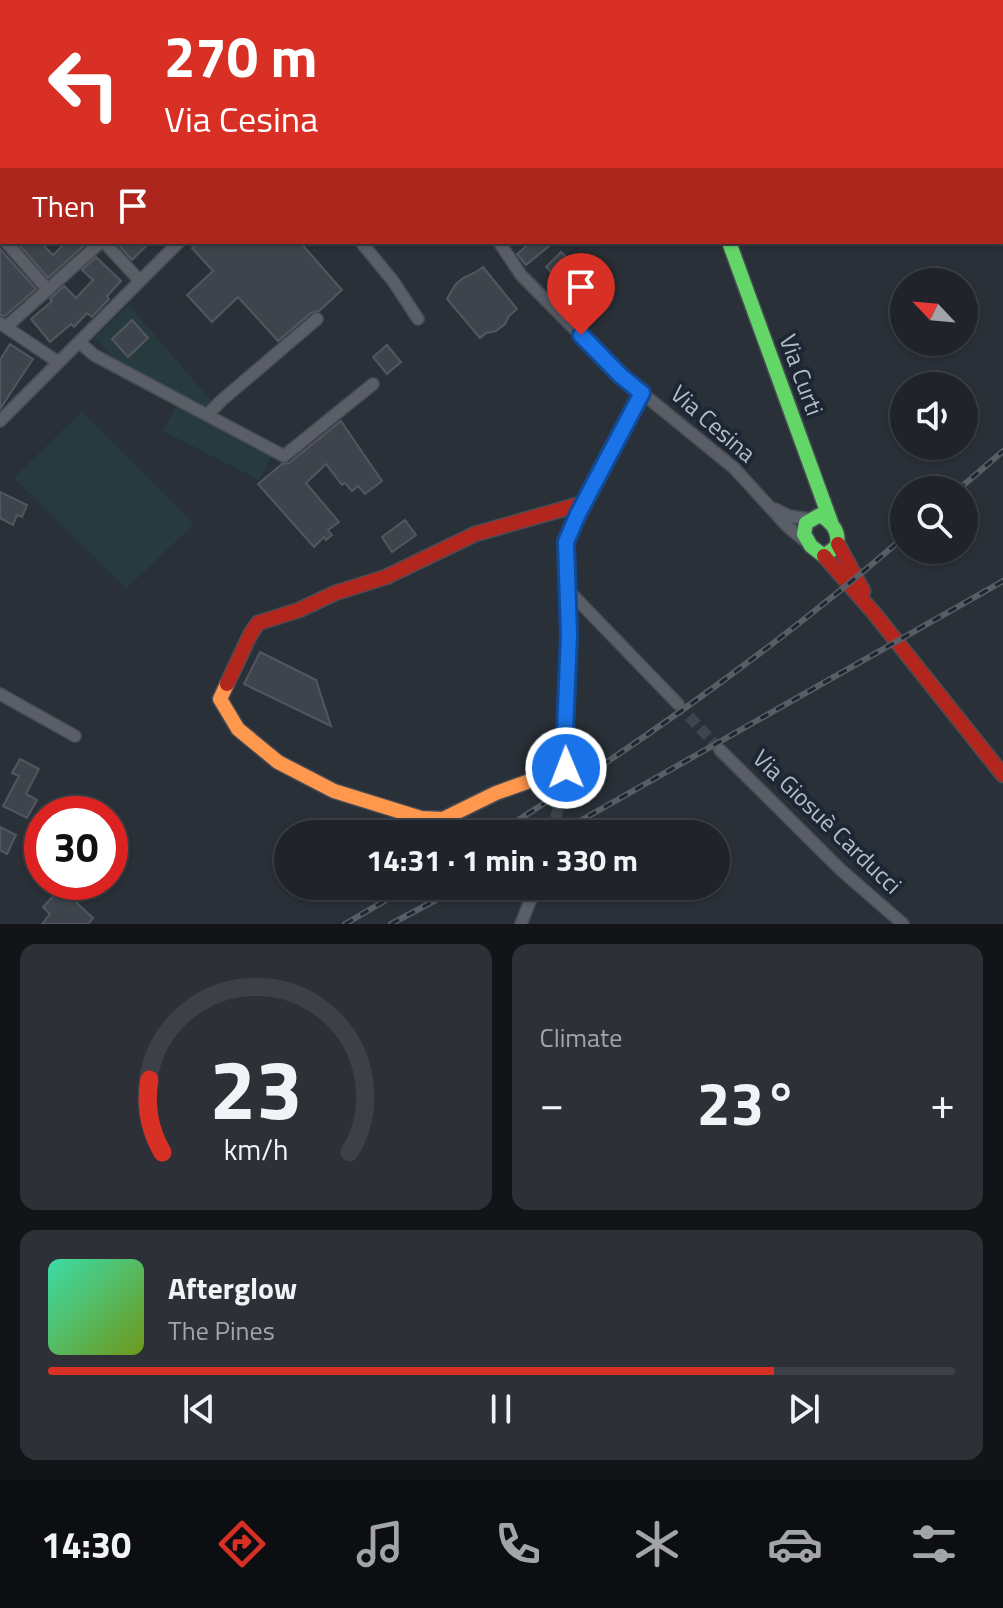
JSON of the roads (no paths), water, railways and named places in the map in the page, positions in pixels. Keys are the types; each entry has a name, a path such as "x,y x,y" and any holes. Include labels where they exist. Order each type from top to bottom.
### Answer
{"street":[{"path":"8,244 48,290"},
{"path":"58,362 3,325 101,244"},
{"path":"105,244 140,281"},
{"path":"0,421 177,244"},
{"path":"363,244 393,281 418,319"},
{"name":"Via Cesina","path":"500,244 521,275 621,376 734,468 768,506 789,516 812,518 820,515 831,522"},
{"name":"Via Curti","path":"730,244 831,522"},
{"path":"207,415 317,319"},
{"path":"79,342 94,355 284,456 373,384"},
{"path":"584,503 475,534 386,577 258,623 220,699 238,729 278,762 334,791 421,818 443,819 496,793 566,774 569,635 566,542 642,393"},
{"path":"804,540 804,527 812,518 819,487"},
{"path":"768,506 824,556 874,613 1003,775"},
{"path":"831,522 838,544 874,613"},
{"path":"824,556 835,550 838,544"},
{"path":"567,589 678,704"},
{"path":"0,694 75,736"},
{"name":"Via Giosuè Carducci","path":"720,750 841,870 903,924"},
{"path":"521,924 530,900"}],"tunnel":[{"path":"678,704 720,750"},
{"path":"555,820 566,781"}],"railway":[{"path":"974,476 1003,451"},
{"path":"518,820 602,766 757,656 890,549"},
{"path":"582,820 1003,581"},
{"path":"345,924 386,900"},
{"path":"391,924 436,900"}]}
